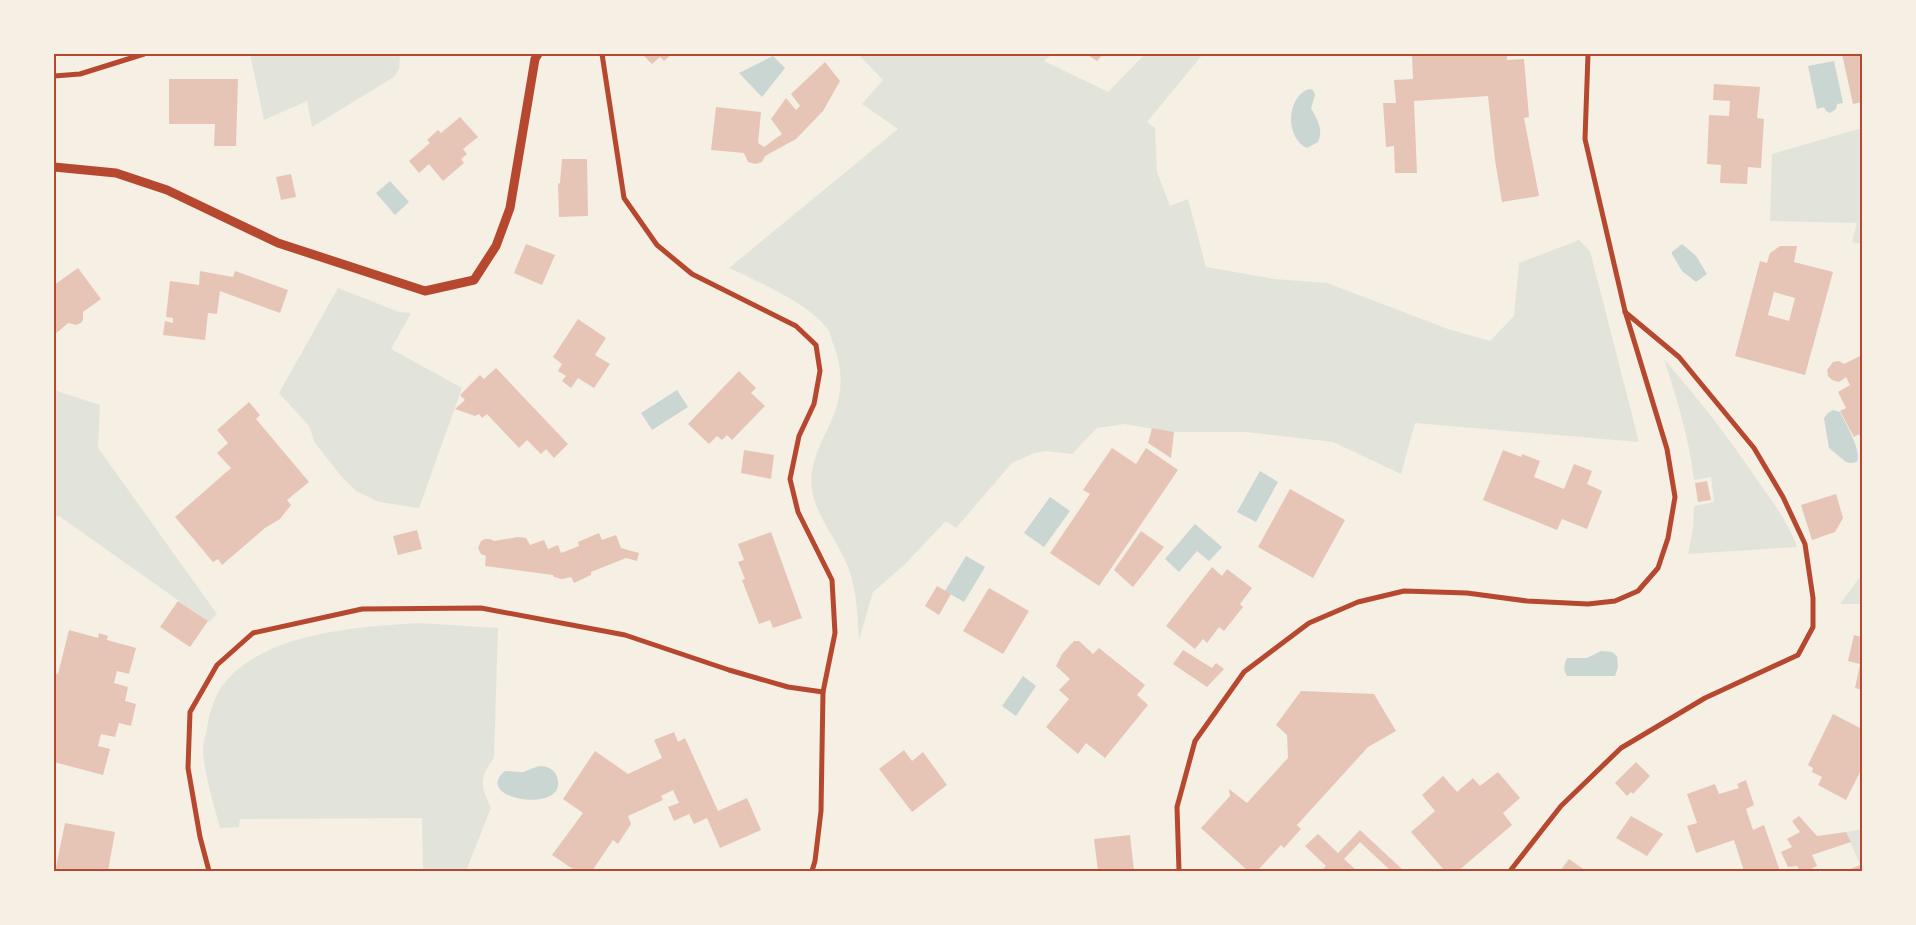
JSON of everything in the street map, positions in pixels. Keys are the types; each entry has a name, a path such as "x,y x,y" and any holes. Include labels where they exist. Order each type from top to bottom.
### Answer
{"street":[{"path":"54,76 80,74 144,54"},
{"path":"54,167 116,173 167,190 278,243 425,291 474,280 496,246 510,208 535,59 538,54"},
{"path":"602,54 624,198 657,245 692,274 796,326 816,345 820,372 814,404 799,436 790,480 798,512 832,580 835,633 823,692 821,811 812,871"},
{"path":"1179,871 1177,807 1195,741 1244,672 1309,622 1358,602 1404,591 1467,593 1526,601 1579,603 1615,600 1638,591 1658,568 1668,538 1675,497 1667,449 1625,311 1585,139 1588,54"},
{"path":"1510,871 1561,806 1621,748 1705,698 1798,655 1813,627 1812,598 1805,544 1783,497 1754,448 1678,358 1625,311"},
{"path":"210,871 200,837 188,768 190,712 217,665 254,633 362,608 481,608 625,636 788,687 823,692"}],"shaded area":[{"path":"250,54 392,54 400,56 399,69 394,77 312,127 307,101 264,120"},
{"path":"858,54 1051,54 1044,61 1108,92 1145,54 1203,54 1147,122 1155,128 1157,172 1170,206 1188,199 1206,267 1275,279 1327,283 1448,329 1490,341 1514,316 1519,263 1579,240 1590,251 1639,442 1415,423 1401,474 1333,442 1245,432 1174,432 1124,424 1097,428 1072,454 1046,451 1034,453 1012,463 956,528 946,521 904,565 873,592 859,640 856,598 852,578 840,550 817,508 811,480 815,460 834,414 839,395 840,368 830,335 827,328 807,309 767,286 729,268 898,129 862,104 883,80"},
{"path":"773,56 785,68 762,97 739,73"},
{"path":"1834,61 1843,103 1837,104 1836,109 1830,113 1824,107 1817,109 1808,66"},
{"path":"1309,89 1313,90 1315,95 1311,108 1319,125 1320,137 1318,142 1307,148 1295,136 1291,118 1296,100 1301,93"},
{"path":"1862,128 1862,244 1852,242 1857,223 1770,221 1772,154"},
{"path":"390,181 409,202 395,215 376,193"},
{"path":"1682,244 1696,256 1707,274 1696,282 1682,271 1672,254"},
{"path":"338,288 399,312 411,313 391,349 462,388 419,508 379,502 356,491 341,476 315,443 309,426 279,393"},
{"path":"1664,359 1713,418 1747,465 1780,513 1797,547 1688,554 1693,528 1694,506 1714,502 1711,477 1694,480 1686,434"},
{"path":"54,390 100,405 98,448 217,614 209,622 59,516 54,516"},
{"path":"677,390 688,407 652,430 641,413"},
{"path":"1833,410 1840,412 1849,430 1857,451 1857,462 1846,462 1829,448 1824,418"},
{"path":"1260,471 1278,482 1256,522 1237,512"},
{"path":"1050,497 1070,511 1044,547 1024,533"},
{"path":"1195,524 1222,547 1209,561 1197,551 1179,572 1165,559"},
{"path":"966,556 985,567 964,602 945,591"},
{"path":"1862,574 1862,604 1840,604"},
{"path":"419,623 498,628 494,758 483,777 483,788 491,808 466,871 423,871 422,818 240,819 239,827 220,828 207,779 203,747 209,717 217,695 222,686 239,668 261,654 286,643 313,636 340,630"},
{"path":"1601,651 1612,652 1617,656 1618,667 1615,676 1567,676 1564,667 1567,658 1587,658"},
{"path":"1023,676 1036,686 1016,716 1002,706"},
{"path":"539,766 550,769 557,777 557,789 549,796 537,799 523,799 510,796 500,790 498,781 505,771 523,772"},
{"path":"1862,829 1862,864 1860,865 1846,832"}],"building":[{"path":"642,54 672,54 664,61 660,57 652,64"},
{"path":"1086,54 1103,54 1097,61"},
{"path":"1412,54 1507,54 1507,60 1524,59 1529,117 1524,118 1539,196 1502,202 1488,96 1414,101 1417,173 1395,173 1394,146 1386,147 1383,103 1396,103 1394,80 1413,79"},
{"path":"1842,54 1862,54 1862,102 1853,104"},
{"path":"825,62 840,81 823,111 796,139 765,156 762,162 755,164 748,162 744,153 711,150 716,107 761,112 758,143 764,147 782,134 771,119 786,98 796,110 800,106 791,94"},
{"path":"169,79 238,79 236,146 214,146 215,124 169,124"},
{"path":"1714,84 1760,87 1757,118 1764,119 1761,168 1748,167 1747,184 1720,183 1721,165 1707,164 1709,115 1729,116 1730,101 1713,100"},
{"path":"460,117 478,137 463,149 467,154 461,159 464,163 443,181 429,164 419,173 409,161 430,143 427,140 438,130 441,133"},
{"path":"562,159 587,159 588,216 559,217 558,184 560,183"},
{"path":"291,174 296,197 281,200 276,177"},
{"path":"526,244 555,255 542,285 514,273"},
{"path":"1780,246 1797,246 1794,262 1833,272 1805,375 1735,356 1760,261 1767,263 1770,253","holes":["1774,292 1795,298 1789,321 1768,315"]},
{"path":"78,268 101,299 83,312 81,323 76,325 68,323 54,335 54,285"},
{"path":"200,271 233,277 235,271 288,290 280,313 220,291 217,314 208,313 205,340 163,335 165,321 173,323 173,318 166,317 170,281 199,285"},
{"path":"578,319 606,338 595,355 610,364 594,388 578,378 571,388 562,381 566,376 558,371 562,364 553,357"},
{"path":"1862,355 1862,441 1859,434 1854,437 1840,411 1846,408 1838,392 1850,385 1846,377 1839,382 1832,380 1828,376 1827,370 1833,362 1839,361 1844,364"},
{"path":"496,368 568,444 554,458 546,449 541,454 527,440 519,448 487,414 482,418 479,414 475,416 455,409 465,400 460,395 480,375 484,379"},
{"path":"739,371 756,388 751,393 765,406 732,440 727,435 722,440 717,436 709,444 688,424"},
{"path":"249,402 260,415 256,419 309,482 287,500 291,505 280,519 265,528 222,565 218,559 213,562 175,517 231,468 217,453 228,443 217,430"},
{"path":"1152,428 1174,432 1171,458 1148,443"},
{"path":"1112,448 1136,464 1146,448 1178,470 1099,586 1050,553 1090,494 1083,490"},
{"path":"744,450 774,455 771,479 741,473"},
{"path":"1503,450 1521,457 1522,454 1540,461 1534,477 1564,489 1574,464 1592,471 1587,484 1602,491 1587,529 1562,519 1557,530 1483,500"},
{"path":"1707,481 1711,500 1698,502 1695,483"},
{"path":"1290,489 1345,520 1313,578 1258,547"},
{"path":"1836,494 1843,518 1835,532 1812,540 1801,505"},
{"path":"417,530 422,549 398,555 393,536"},
{"path":"1141,531 1164,547 1133,587 1114,570"},
{"path":"771,532 802,618 773,628 770,620 759,624 742,580 745,579 738,562 744,560 738,544"},
{"path":"599,533 602,540 616,535 621,548 639,553 637,561 626,558 591,572 591,575 574,583 571,577 562,579 553,575 485,566 486,556 481,554 478,548 481,541 485,539 494,541 518,537 526,538 530,545 544,540 548,549 558,545 561,553 579,546 578,542"},
{"path":"1212,567 1222,576 1227,569 1252,588 1240,604 1243,607 1224,631 1219,627 1207,643 1203,639 1195,649 1166,626"},
{"path":"937,586 951,594 939,615 925,606"},
{"path":"989,588 1029,611 1003,654 963,631"},
{"path":"178,601 208,621 190,647 160,627"},
{"path":"69,630 98,638 99,633 108,636 107,640 136,648 129,674 117,671 114,683 128,687 125,701 136,704 131,726 119,723 115,737 101,734 98,746 110,749 103,775 54,762 54,673 58,674"},
{"path":"1854,635 1862,637 1862,690 1855,688 1860,664 1848,661"},
{"path":"1074,641 1079,641 1093,654 1099,648 1145,685 1137,695 1148,705 1105,758 1086,743 1078,754 1046,727 1069,699 1059,690 1070,679 1056,666 1062,654"},
{"path":"1183,650 1212,668 1216,663 1224,669 1207,687 1173,664"},
{"path":"1301,691 1374,694 1396,731 1368,747 1297,825 1301,829 1284,848 1281,845 1257,871 1248,871 1201,828 1230,796 1229,789 1247,803 1288,758 1287,735 1276,725"},
{"path":"1833,714 1862,729 1862,768 1846,800 1818,785 1822,777 1812,772 1813,768 1808,765"},
{"path":"674,732 678,742 685,738 718,811 747,798 761,830 720,848 707,818 694,824 689,814 674,821 668,807 679,803 673,790 661,796 663,800 628,816 631,824 618,844 613,840 592,871 576,871 552,855 583,813 563,799 595,751 628,774 662,758 654,740"},
{"path":"904,750 912,761 923,752 947,785 912,812 879,769"},
{"path":"1636,762 1650,776 1633,794 1631,792 1627,796 1615,783"},
{"path":"1498,772 1520,798 1503,813 1512,825 1458,871 1445,871 1411,832 1435,811 1422,795 1443,776 1457,792 1473,778 1480,786"},
{"path":"1746,780 1754,805 1746,809 1753,830 1764,825 1780,871 1744,871 1734,840 1696,853 1687,826 1697,823 1687,794 1715,784 1719,794 1739,788 1737,784"},
{"path":"1631,816 1663,834 1647,856 1616,838"},
{"path":"1799,816 1817,836 1846,832 1851,842 1812,855 1817,866 1807,871 1800,871 1797,866 1788,867 1781,852 1792,847 1787,839 1800,832 1792,821"},
{"path":"65,823 115,832 108,871 54,871"},
{"path":"1360,830 1404,871 1391,871 1360,842 1344,859 1357,871 1321,871 1326,866 1305,846 1318,834 1338,853"},
{"path":"1130,835 1134,871 1098,871 1094,839"},
{"path":"1569,859 1586,871 1560,871"},
{"path":"1862,864 1862,871 1846,871 1860,865"}]}
